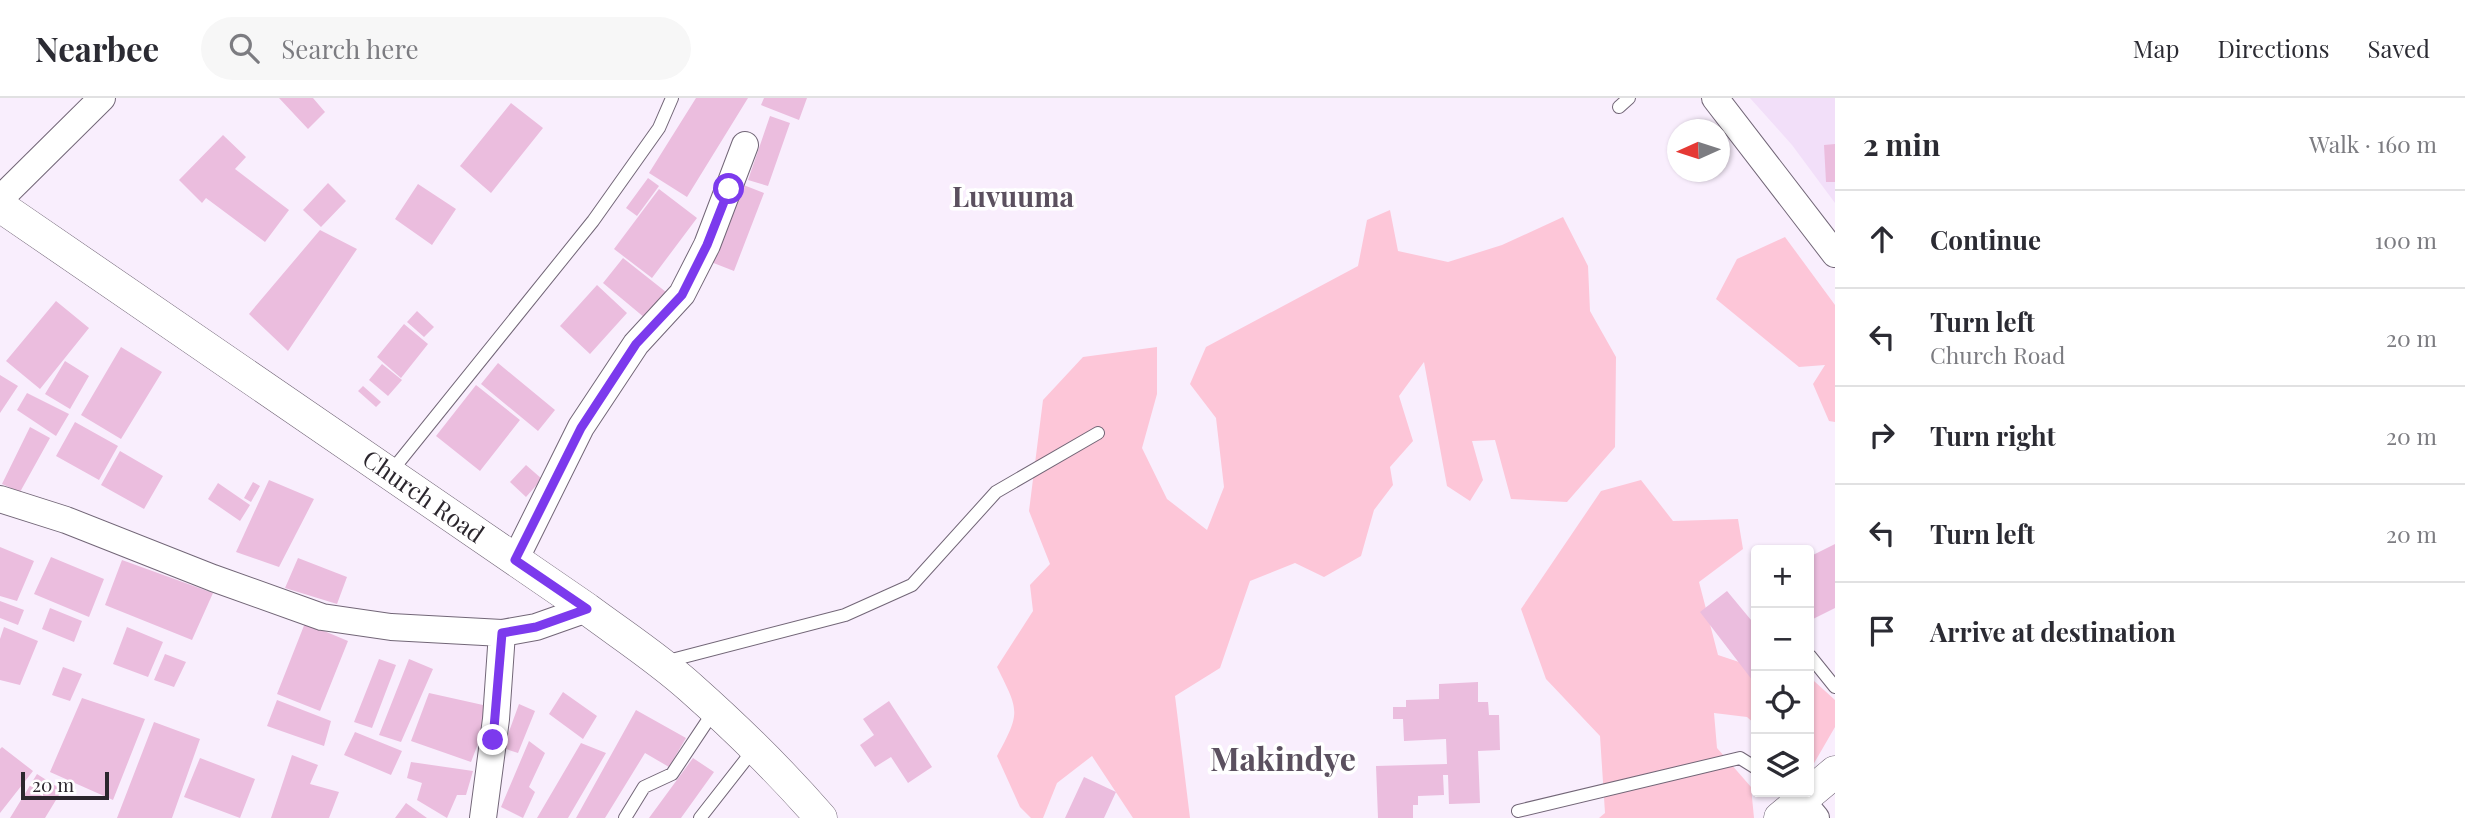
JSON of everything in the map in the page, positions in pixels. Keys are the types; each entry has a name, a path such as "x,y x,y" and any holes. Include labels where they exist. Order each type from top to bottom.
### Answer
{"street":[{"path":"0,199 102,98"},
{"path":"1715,98 1835,254"},
{"path":"515,560 581,428 636,344 682,295 707,245 745,145"},
{"name":"Church Road","path":"0,206 587,609 661,663 715,710 821,818"},
{"path":"0,499 66,520 213,578 322,617 391,627 502,633 536,627 587,609"},
{"path":"482,818 496,719 502,633"},
{"path":"1796,806 1835,772"}],"lane":[{"path":"390,473 593,221 659,128 673,98"},
{"path":"1619,107 1629,98"},
{"path":"661,663 845,615 912,585 996,492 1098,433"},
{"path":"1814,660 1833,678"},
{"path":"625,818 644,787 672,774 715,710"},
{"path":"700,818 754,748"},
{"path":"1518,811 1740,758 1751,765"}],"shaded area":[{"path":"1750,98 1835,98 1835,203 1792,145"},
{"path":"1390,210 1398,251 1448,262 1502,245 1563,217 1588,266 1590,311 1616,357 1615,447 1567,502 1511,499 1495,440 1472,441 1483,480 1470,501 1447,486 1424,362 1399,396 1413,441 1390,467 1393,485 1374,510 1361,556 1324,577 1295,563 1250,581 1220,668 1175,696 1190,818 1133,818 1092,756 1057,783 1043,818 1031,818 1020,807 997,756 1010,730 1014,712 1010,693 997,667 1033,611 1030,585 1050,564 1029,511 1043,400 1083,357 1157,347 1157,394 1142,448 1167,499 1207,530 1224,487 1216,418 1190,384 1206,347 1358,266 1367,220"},
{"path":"1785,237 1835,305 1835,422 1829,421 1813,384 1825,365 1799,367 1716,299 1737,259"},
{"path":"1641,480 1673,521 1738,519 1743,549 1699,582 1718,655 1748,665 1751,670 1751,721 1747,717 1714,713 1717,748 1751,787 1754,818 1599,818 1605,813 1600,736 1546,679 1521,609 1601,491"},
{"path":"1814,681 1835,700 1835,727 1814,763"}],"building":[{"path":"279,98 313,98 325,112 308,129"},
{"path":"696,98 748,98 687,197 649,173"},
{"path":"764,98 807,98 799,120 761,105"},
{"path":"511,103 543,128 491,193 460,166"},
{"path":"770,116 790,123 768,186 748,180"},
{"path":"223,135 246,157 235,169 289,210 265,242 206,198 202,203 179,180"},
{"path":"1835,144 1835,182 1826,182 1824,145"},
{"path":"648,178 659,186 637,216 626,208"},
{"path":"328,183 346,201 321,227 303,210"},
{"path":"418,184 456,209 432,245 395,219"},
{"path":"741,184 764,193 734,271 711,262"},
{"path":"659,189 697,218 652,278 614,249"},
{"path":"320,230 357,249 288,351 249,314"},
{"path":"623,258 666,292 645,318 603,283"},
{"path":"597,285 627,313 590,354 560,326"},
{"path":"56,301 89,328 40,389 6,361"},
{"path":"417,311 434,327 424,337 407,322"},
{"path":"404,324 428,344 401,378 377,357"},
{"path":"121,347 162,372 121,439 81,415"},
{"path":"65,361 89,376 70,409 45,394"},
{"path":"498,363 555,410 538,431 481,384"},
{"path":"382,364 402,380 388,396 369,380"},
{"path":"0,375 18,386 0,413"},
{"path":"476,385 520,420 480,471 436,436"},
{"path":"363,386 381,402 376,407 358,391"},
{"path":"27,393 69,414 56,436 17,410"},
{"path":"75,422 118,446 99,480 56,456"},
{"path":"30,427 50,438 20,492 2,484"},
{"path":"120,451 163,476 144,509 101,485"},
{"path":"526,465 542,479 526,497 510,482"},
{"path":"269,480 314,499 279,567 236,552"},
{"path":"253,482 260,486 251,502 244,498"},
{"path":"218,483 250,505 240,521 208,499"},
{"path":"1835,544 1835,608 1814,618 1814,608 1814,554"},
{"path":"0,547 34,561 17,601 0,596"},
{"path":"51,557 104,579 89,617 34,594"},
{"path":"298,558 347,577 337,604 285,588"},
{"path":"122,560 213,593 192,640 105,605"},
{"path":"1727,591 1751,620 1751,678 1700,612"},
{"path":"0,601 24,610 18,625 0,618"},
{"path":"50,608 82,621 74,642 42,629"},
{"path":"305,623 348,641 320,711 277,694"},
{"path":"4,627 38,641 20,685 0,680 0,639"},
{"path":"127,627 163,642 148,677 113,664"},
{"path":"165,654 186,662 174,687 154,680"},
{"path":"379,659 396,665 372,728 354,722"},
{"path":"409,659 433,669 401,742 379,735"},
{"path":"63,667 82,674 70,701 52,695"},
{"path":"1478,682 1478,702 1488,702 1489,715 1499,715 1500,750 1478,751 1480,803 1449,804 1448,775 1443,775 1444,795 1418,796 1418,805 1413,805 1413,818 1378,818 1376,766 1447,764 1446,739 1404,741 1403,719 1393,719 1393,707 1406,707 1406,700 1439,699 1439,684"},
{"path":"563,692 597,716 583,739 549,714"},
{"path":"429,693 492,707 471,762 411,741"},
{"path":"82,698 145,719 113,800 50,772"},
{"path":"277,700 331,721 324,746 267,726"},
{"path":"889,701 932,767 908,783 891,757 875,767 860,745 874,735 863,719"},
{"path":"519,704 535,711 518,753 503,748"},
{"path":"636,710 686,738 669,767 645,753 605,818 576,818"},
{"path":"154,722 200,739 172,818 117,818"},
{"path":"355,732 402,751 391,775 344,755"},
{"path":"529,741 545,753 529,787 535,792 523,818 501,807"},
{"path":"581,743 606,753 568,818 537,818"},
{"path":"2,747 33,771 0,813 0,749"},
{"path":"292,755 318,765 310,784 339,792 329,818 271,818"},
{"path":"200,758 255,779 240,818 184,797"},
{"path":"693,758 714,772 681,818 649,818"},
{"path":"411,762 473,771 466,795 457,795 447,818 417,800 422,783 407,778"},
{"path":"37,774 62,790 45,818 10,818"},
{"path":"1084,777 1116,792 1104,818 1065,818"},
{"path":"406,803 427,818 395,818"}],"district":[{"name":"Luvuuma","path":"1013,197"},
{"name":"Makindye","path":"1283,760"}],"route":[{"path":"493,740 502,633 536,627 587,609 515,560 581,428 636,344 682,295 707,245 729,189"}]}
